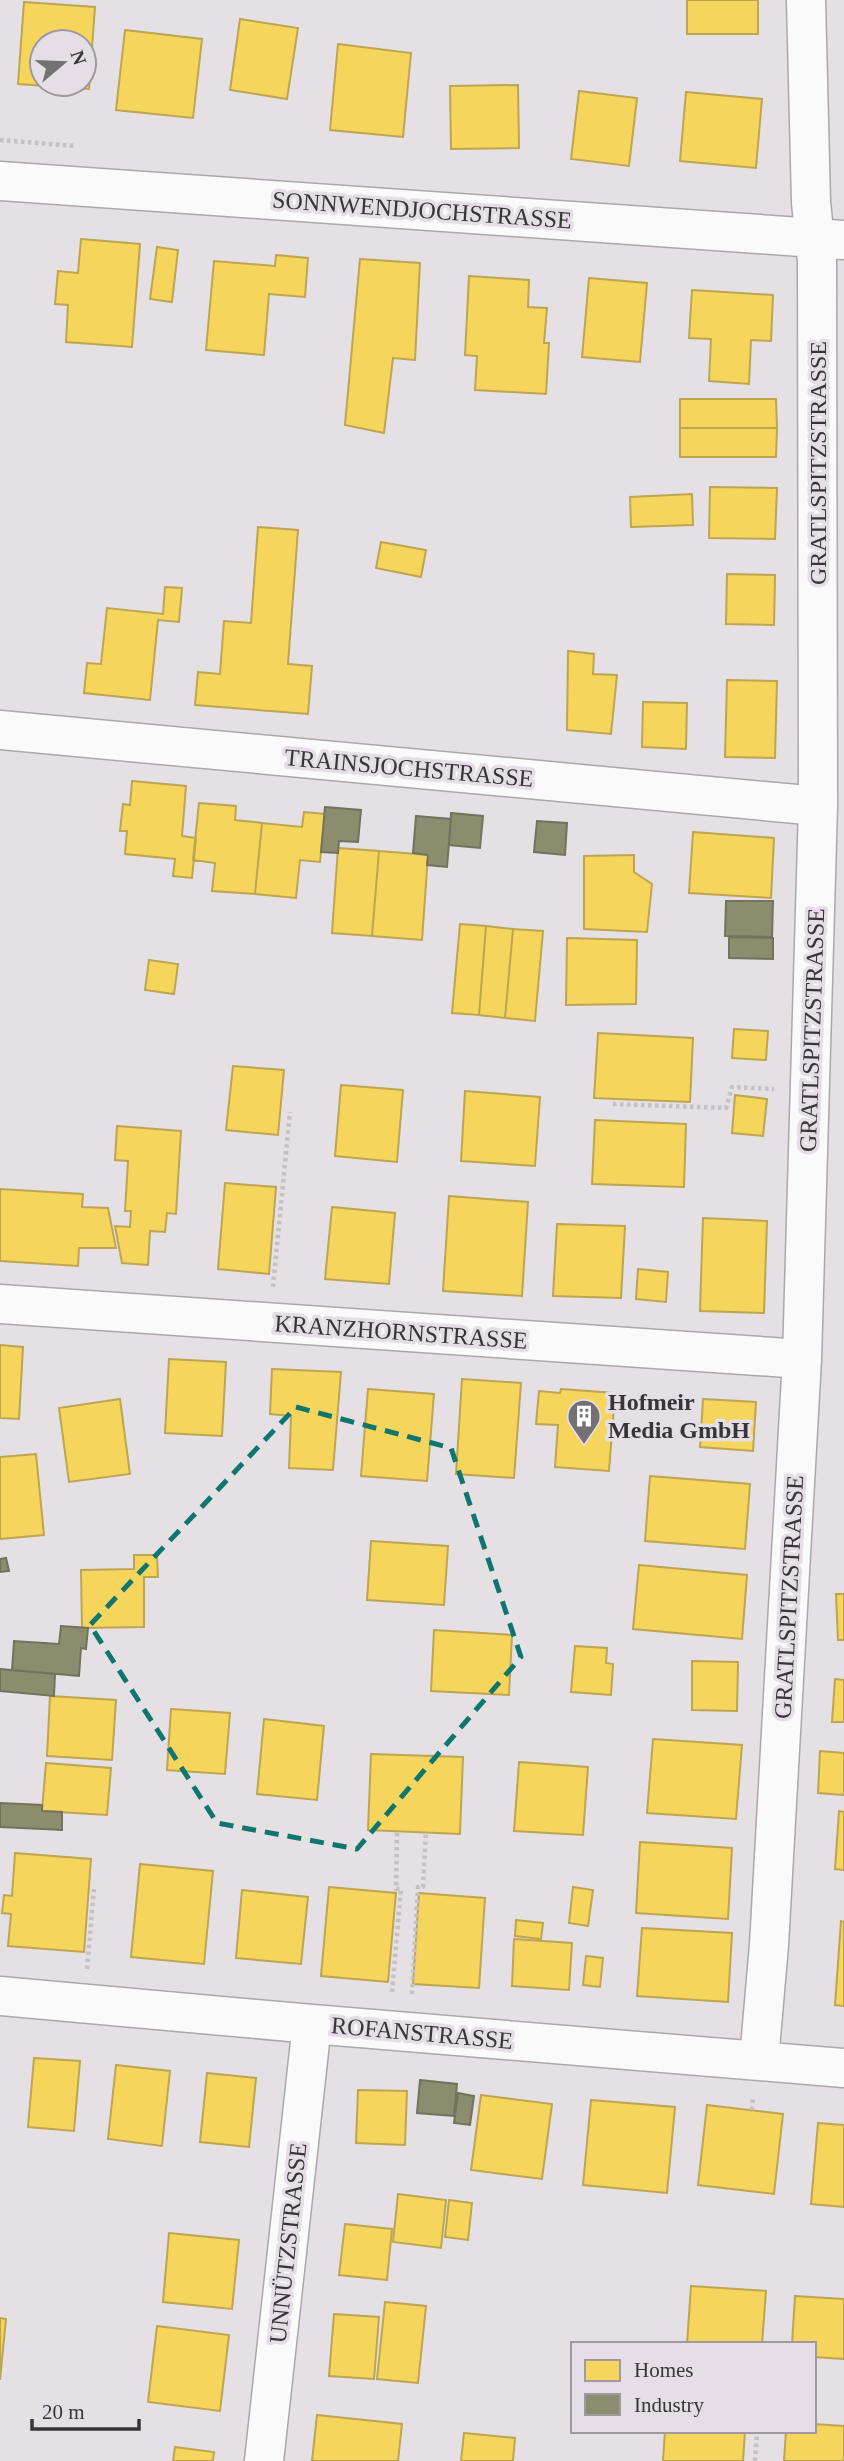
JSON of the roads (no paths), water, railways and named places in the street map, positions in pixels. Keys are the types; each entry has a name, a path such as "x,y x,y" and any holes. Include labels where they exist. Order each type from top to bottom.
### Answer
{"street":[{"name":"GRATLSPITZSTRASSE","path":"759,2060 769,1945 802,1359 818,806 818,289 830,238 811,202 806,0"},
{"name":"SONNWENDJOCHSTRASSE","path":"0,181 830,238"},
{"name":"TRAINSJOCHSTRASSE","path":"0,730 818,806"},
{"name":"KRANZHORNSTRASSE","path":"0,1304 802,1359"},
{"name":"ROFANSTRASSE","path":"0,1996 312,2025 844,2068"},
{"name":"UNNÜTZSTRASSE","path":"264,2461 312,2025"}],"place":[{"name":"Hofmeir Media GmbH","path":"584,1446"}]}
